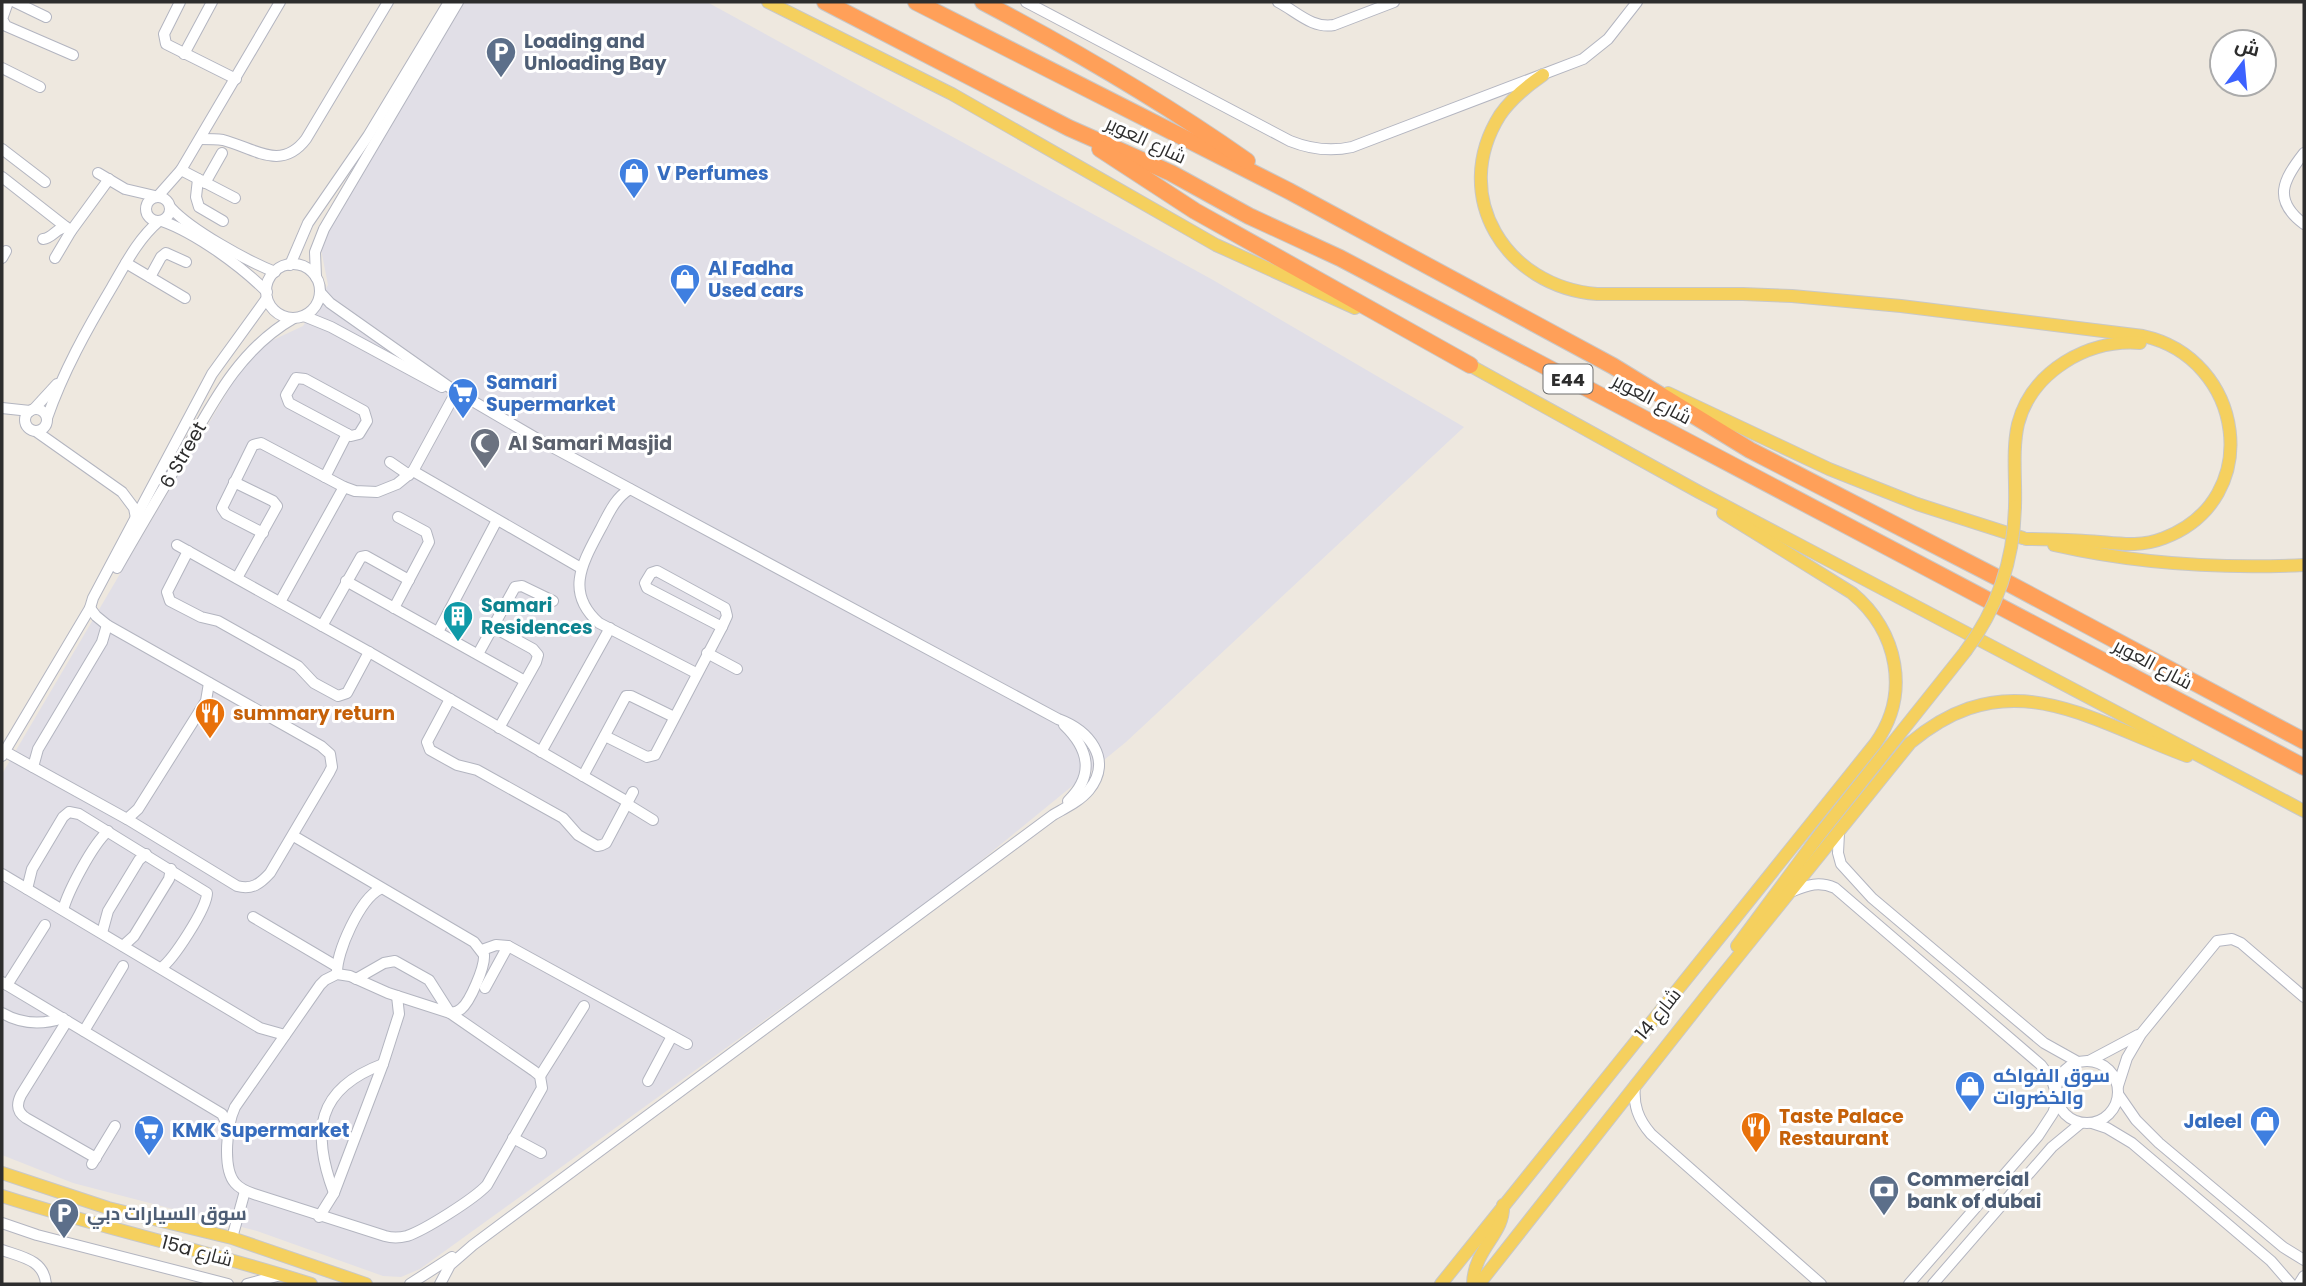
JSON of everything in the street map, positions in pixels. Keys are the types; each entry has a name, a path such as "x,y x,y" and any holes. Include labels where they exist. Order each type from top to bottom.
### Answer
{"highway":[{"name":"شارع العوير","path":"825,2 1069,128 1171,173 1249,216 1340,258 2304,767"},
{"name":"شارع العوير","path":"916,2 1289,191 1613,366 1750,450 2017,587 2304,741"},
{"path":"983,2 1197,126 1289,191"},
{"path":"1069,128 1195,211 1470,365"}],"main road":[{"path":"768,2 952,94 1216,245 1470,365 1699,492 2304,811"},
{"path":"1544,75 1521,92 1501,115 1486,148 1481,183 1488,219 1498,239 1522,266 1551,284 1597,294 1743,294 1847,300 2143,336 2180,351 2203,373 2225,406 2231,440 2229,463 2222,486 2202,514 2174,534 2141,544 2114,545 2088,541 2026,539"},
{"path":"1710,991 1735,948 1820,834 1965,652 1991,612 2003,583 2014,537 2018,425 2032,394 2058,367 2092,348 2132,343 2158,346 2170,351 2203,373"},
{"path":"1613,366 1829,469 1917,503 2026,539 2091,554 2153,562 2210,567 2304,565"},
{"name":"شارع 14","path":"1441,1284 1875,744 1891,715 1896,682 1892,649 1876,618 1852,593 1743,526 1699,492"},
{"path":"1710,991 1910,743 1937,723 1968,708 2002,700 2035,701 2067,709 2230,772"},
{"name":"شارع 14","path":"1479,1284 1710,991"},
{"name":"15a شارع","path":"2,1173 108,1208 232,1238 366,1284"},
{"name":"15a شارع","path":"2,1196 311,1284"},
{"path":"1473,1284 1474,1269 1480,1255 1501,1224 1503,1205"}],"street":[{"path":"8,2 3,16 4,24 73,55"},
{"path":"15,2 43,15 29,36"},
{"path":"166,2 178,5 165,29 166,44 236,79"},
{"path":"184,54 212,2"},
{"path":"137,245 147,203 181,170 280,2"},
{"path":"200,139 221,140 272,156 295,151 306,139 388,2"},
{"path":"290,265 308,223 368,136 449,2"},
{"path":"410,1284 472,1245 1087,792 1097,773 1098,762 1096,751 1084,732 630,489 454,390 330,303 320,292 316,277 316,252 324,229 458,2"},
{"path":"1026,2 1290,141 1305,147 1331,150 1352,147 1544,75 1591,54 1608,39 1637,2"},
{"path":"1280,3 1314,24 1324,26 1334,25 1394,2"},
{"path":"2,68 40,87"},
{"path":"222,153 202,181 196,197 199,207 223,221"},
{"path":"2304,153 2288,173 2284,185 2288,209 2304,224"},
{"path":"4,154 41,179 24,194"},
{"path":"181,170 235,198"},
{"path":"37,432 44,428 63,376 137,245 169,216 181,170"},
{"path":"98,173 125,188 163,197 186,221 256,265 275,272"},
{"path":"2,177 69,229"},
{"path":"55,258 69,229 109,179"},
{"path":"125,188 151,218 182,230 242,269 267,295 277,313 331,327 437,385 454,390"},
{"path":"43,239 50,237 59,228 69,229"},
{"path":"150,277 166,253 186,262"},
{"path":"126,263 185,298"},
{"path":"267,295 270,279 275,272 290,265 302,266 316,277"},
{"path":"299,317 315,307 320,292"},
{"name":"6 Street","path":"90,608 212,374 267,295"},
{"name":"6 Street","path":"3,753 90,608 101,596 236,369 263,338 299,317"},
{"path":"25,426 24,417 63,376"},
{"path":"299,377 305,379 364,411 367,421 359,434 347,434 289,403 286,395 293,380 299,377"},
{"path":"263,533 224,512 223,506 252,447 258,443 344,487 377,492 397,484 411,473 454,390"},
{"path":"2,410 42,411 65,451"},
{"path":"2,410 122,492 134,508 136,518"},
{"path":"326,477 347,434"},
{"path":"390,462 581,568"},
{"path":"616,481 614,502 581,568 579,588 586,608 599,623 696,673"},
{"path":"234,482 276,504 277,509 237,578"},
{"path":"280,602 344,487"},
{"path":"122,492 138,493 152,488"},
{"path":"614,502 630,489"},
{"path":"394,608 427,546 429,537 426,532 398,517"},
{"path":"438,632 497,520"},
{"path":"369,652 347,693 338,696 326,690 314,683 299,666 218,621 198,615 170,601 167,592 182,548 369,652 583,776 629,799 653,820"},
{"path":"322,626 358,560 363,556 409,580"},
{"path":"605,736 650,757 656,752 696,673 722,627 727,616 723,607 657,571 651,573 645,583 647,588 722,627"},
{"path":"346,581 526,681"},
{"path":"478,654 517,586 553,601"},
{"path":"3,753 127,819 237,886 252,887 259,884 276,863 332,767 330,754 321,746 107,625 90,608"},
{"path":"33,767 38,749 102,642 107,625"},
{"path":"493,627 536,651 538,659 499,728"},
{"path":"541,751 610,628"},
{"path":"707,653 737,669"},
{"path":"127,819 138,809 206,701 209,683"},
{"path":"583,776 628,695 674,717"},
{"path":"450,699 427,742 430,750 457,765 477,770 558,815 574,832 597,846 606,843 629,799"},
{"path":"27,889 32,869 65,814 76,812 108,831 202,888 207,897 170,961 160,968"},
{"path":"63,910 69,892 99,840 108,831"},
{"path":"1839,833 1838,853 1845,869 1872,898 2044,1043 2084,1061 2099,1063 2108,1069 2136,1120 2159,1143 2283,1247 2304,1260"},
{"path":"297,838 474,942 482,950 484,966 466,1004 459,1011 450,1013"},
{"path":"102,933 107,911 139,860 146,854"},
{"path":"123,946 138,931 169,879 171,869"},
{"path":"2,874 260,1028 285,1035"},
{"path":"1793,891 1814,884 1835,888 2041,1065 2052,1080 2055,1090 2053,1113 2038,1136 1909,1284"},
{"path":"380,889 365,902 340,951 337,970 325,980 235,1107 228,1126 229,1171 235,1184 245,1191 319,1217 385,1236 409,1235 483,1190 541,1088 540,1076 584,1006"},
{"path":"1846,897 1849,890 1857,890 1887,916 1899,921"},
{"path":"253,917 345,974 397,996 450,1013 540,1076"},
{"path":"45,925 5,983 217,1111 228,1126"},
{"path":"1933,1284 2052,1147 2087,1123 2111,1113 2127,1058 2141,1034 2213,944 2232,939 2241,943 2304,997"},
{"path":"482,950 496,945 508,946 687,1044"},
{"path":"485,988 508,946"},
{"path":"356,979 384,963 395,961 429,980 450,1013"},
{"path":"85,1031 123,966"},
{"path":"319,1217 334,1193 383,1064 399,1014 397,996"},
{"path":"2,1013 21,1021 35,1023 65,1019"},
{"path":"65,1019 17,1105 19,1111 94,1161 115,1126"},
{"path":"2055,1090 2062,1072 2141,1034"},
{"path":"648,1081 672,1036"},
{"path":"334,1193 320,1147 326,1112 347,1083 367,1070 383,1064"},
{"path":"1636,1085 1636,1109 1644,1126 1821,1284"},
{"path":"2056,1102 2070,1119 2113,1131 2132,1143 2271,1261 2291,1284"},
{"path":"513,1138 541,1153"},
{"path":"232,1238 245,1191"},
{"path":"2,1223 37,1235 228,1284"},
{"path":"440,1284 450,1265 472,1245"},
{"path":"2,1251 37,1263 44,1273 46,1284"},
{"path":"247,1284 268,1276 292,1279"},
{"path":"2299,1284 2304,1276"}],"shaded area":[{"path":"460,2 707,2 1213,280 1464,427 1126,742 950,886 420,1269 401,1277 383,1276 257,1231 73,1183 2,1155 2,774 252,350 303,326 328,285 319,239"}],"place":[{"name":"Loading and Unloading Bay","path":"501,79"},
{"name":"V Perfumes","path":"634,200"},
{"name":"Al Fadha Used cars","path":"685,306"},
{"name":"Samari Supermarket","path":"463,420"},
{"name":"Al Samari Masjid","path":"485,470"},
{"name":"Samari Residences","path":"458,643"},
{"name":"summary return","path":"210,740"},
{"name":"سوق الفواكه والخضروات","path":"1970,1113"},
{"name":"Jaleel","path":"2265,1148"},
{"name":"Taste Palace Restaurant","path":"1756,1154"},
{"name":"KMK Supermarket","path":"149,1157"},
{"name":"Commercial bank of dubai","path":"1884,1217"},
{"name":"سوق السيارات دبي","path":"64,1240"}]}
